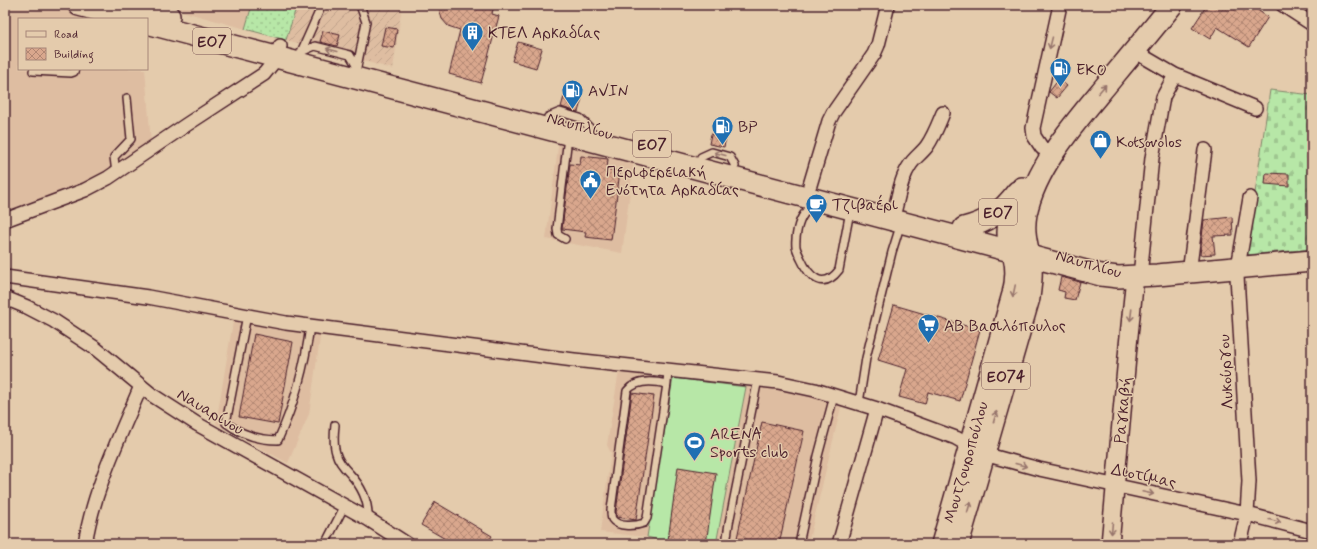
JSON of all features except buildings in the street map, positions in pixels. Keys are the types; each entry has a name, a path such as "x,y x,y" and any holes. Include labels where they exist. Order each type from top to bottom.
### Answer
{"main road":[{"name":"Ναυπλίου","path":"128,5 279,52 569,135 811,192 1019,249 1138,276"},
{"name":"ΕΟ7","path":"1019,249 1008,232 1009,224 1024,184 1042,148 1070,107 1154,5"},
{"name":"ΕΟ7","path":"1019,249 1028,208 1036,185 1045,168 1079,116 1172,5"},
{"path":"81,8 126,18"},
{"name":"Ναυπλίου","path":"148,23 279,52 301,52 357,66 735,166 811,192 851,209 964,228 1073,268 1108,276 1138,276"},
{"name":"ΕΟ7","path":"964,228 983,222 994,215 1024,184"},
{"name":"Μουτζουροπούλου","path":"942,544 977,450 1029,298 1031,270 1019,249"},
{"name":"Μουτζουροπούλου","path":"958,544 977,450 1015,288 1019,249"},
{"path":"1138,276 1228,266 1312,261"},
{"path":"1029,298 1040,279 1058,270 1073,268"}],"street":[{"path":"811,192 826,127 833,113 874,54 878,45 888,5"},
{"path":"1042,148 1034,136 1033,128 1060,5"},
{"path":"1283,5 1309,17"},
{"path":"1134,51 1175,75 1255,108"},
{"path":"5,220 85,190 116,173 264,74 279,52"},
{"path":"1138,276 1152,158 1163,97 1175,75"},
{"path":"898,216 902,180 910,164 926,147 934,135 943,113"},
{"path":"1195,269 1205,150"},
{"name":"Λυκούργου","path":"1240,544 1247,514 1249,481 1238,287 1228,266 1250,198"},
{"name":"Ραγκαβή","path":"1110,544 1128,346 1138,276"},
{"name":"Διοτίμας","path":"5,277 148,297 310,326 567,359 758,379 796,386 877,409 956,438 977,450 1039,469 1247,514 1312,531"},
{"name":"Ναυαρίνου","path":"5,298 27,307 54,321 95,348 152,395 197,424 368,519 407,544"},
{"path":"84,544 95,502 115,448 141,386"},
{"path":"839,544 877,409"}],"lane":[{"path":"301,52 322,5"},
{"path":"357,66 366,22 360,5"},
{"path":"33,71 71,73 75,70"},
{"path":"116,173 114,157 131,139 127,98"},
{"path":"565,239 558,235 556,229 569,135"},
{"path":"811,192 808,210 800,222 796,248 811,276 819,280 826,280 834,277 839,270 851,209"},
{"path":"859,403 866,358 888,267 898,216"},
{"path":"247,315 226,423 241,433 258,439 278,440 297,390 306,355 310,326"},
{"path":"667,384 652,381 645,382 632,386 627,391 611,510 613,520 619,524 637,525 644,523 647,518 667,384 668,370"},
{"path":"728,544 727,537 729,523 758,379"},
{"path":"798,544 818,456 834,396"},
{"path":"335,424 334,442 336,453 340,461 364,493 368,511 368,519"},
{"path":"325,544 344,506"}],"shaded area":[{"path":"5,5 126,5 123,18 18,18 18,70 145,70 151,143 104,173 85,183 5,211"},
{"path":"159,5 252,5 246,29"},
{"path":"297,5 402,5 393,69 286,40"},
{"path":"559,140 634,160 622,253 546,239"},
{"path":"234,316 321,331 309,414 288,463 216,424"},
{"path":"619,371 673,378 647,537 600,532 611,453 607,445"},
{"path":"750,385 792,390 842,403 808,544 716,544 746,387"}],"green space":[{"path":"252,5 297,5 286,40 245,29"},
{"path":"1270,90 1312,95 1312,249 1246,255"},
{"name":"ARENA Sports club","path":"673,378 746,387 716,544 674,544 647,537"}],"place":[{"name":"ΚΤΕΛ Αρκαδίας","path":"472,52"},
{"name":"EKO","path":"1060,88"},
{"name":"AVIN","path":"573,110"},
{"name":"BP","path":"722,146"},
{"name":"Kotsovolos","path":"1101,160"},
{"name":"Περιφερειακή Ενότητα Αρκαδίας","path":"591,200"},
{"name":"Τζιβαέρι","path":"817,224"},
{"name":"ΑΒ Βασιλόπουλος","path":"929,344"},
{"name":"ARENA Sports club","path":"695,462"}]}
